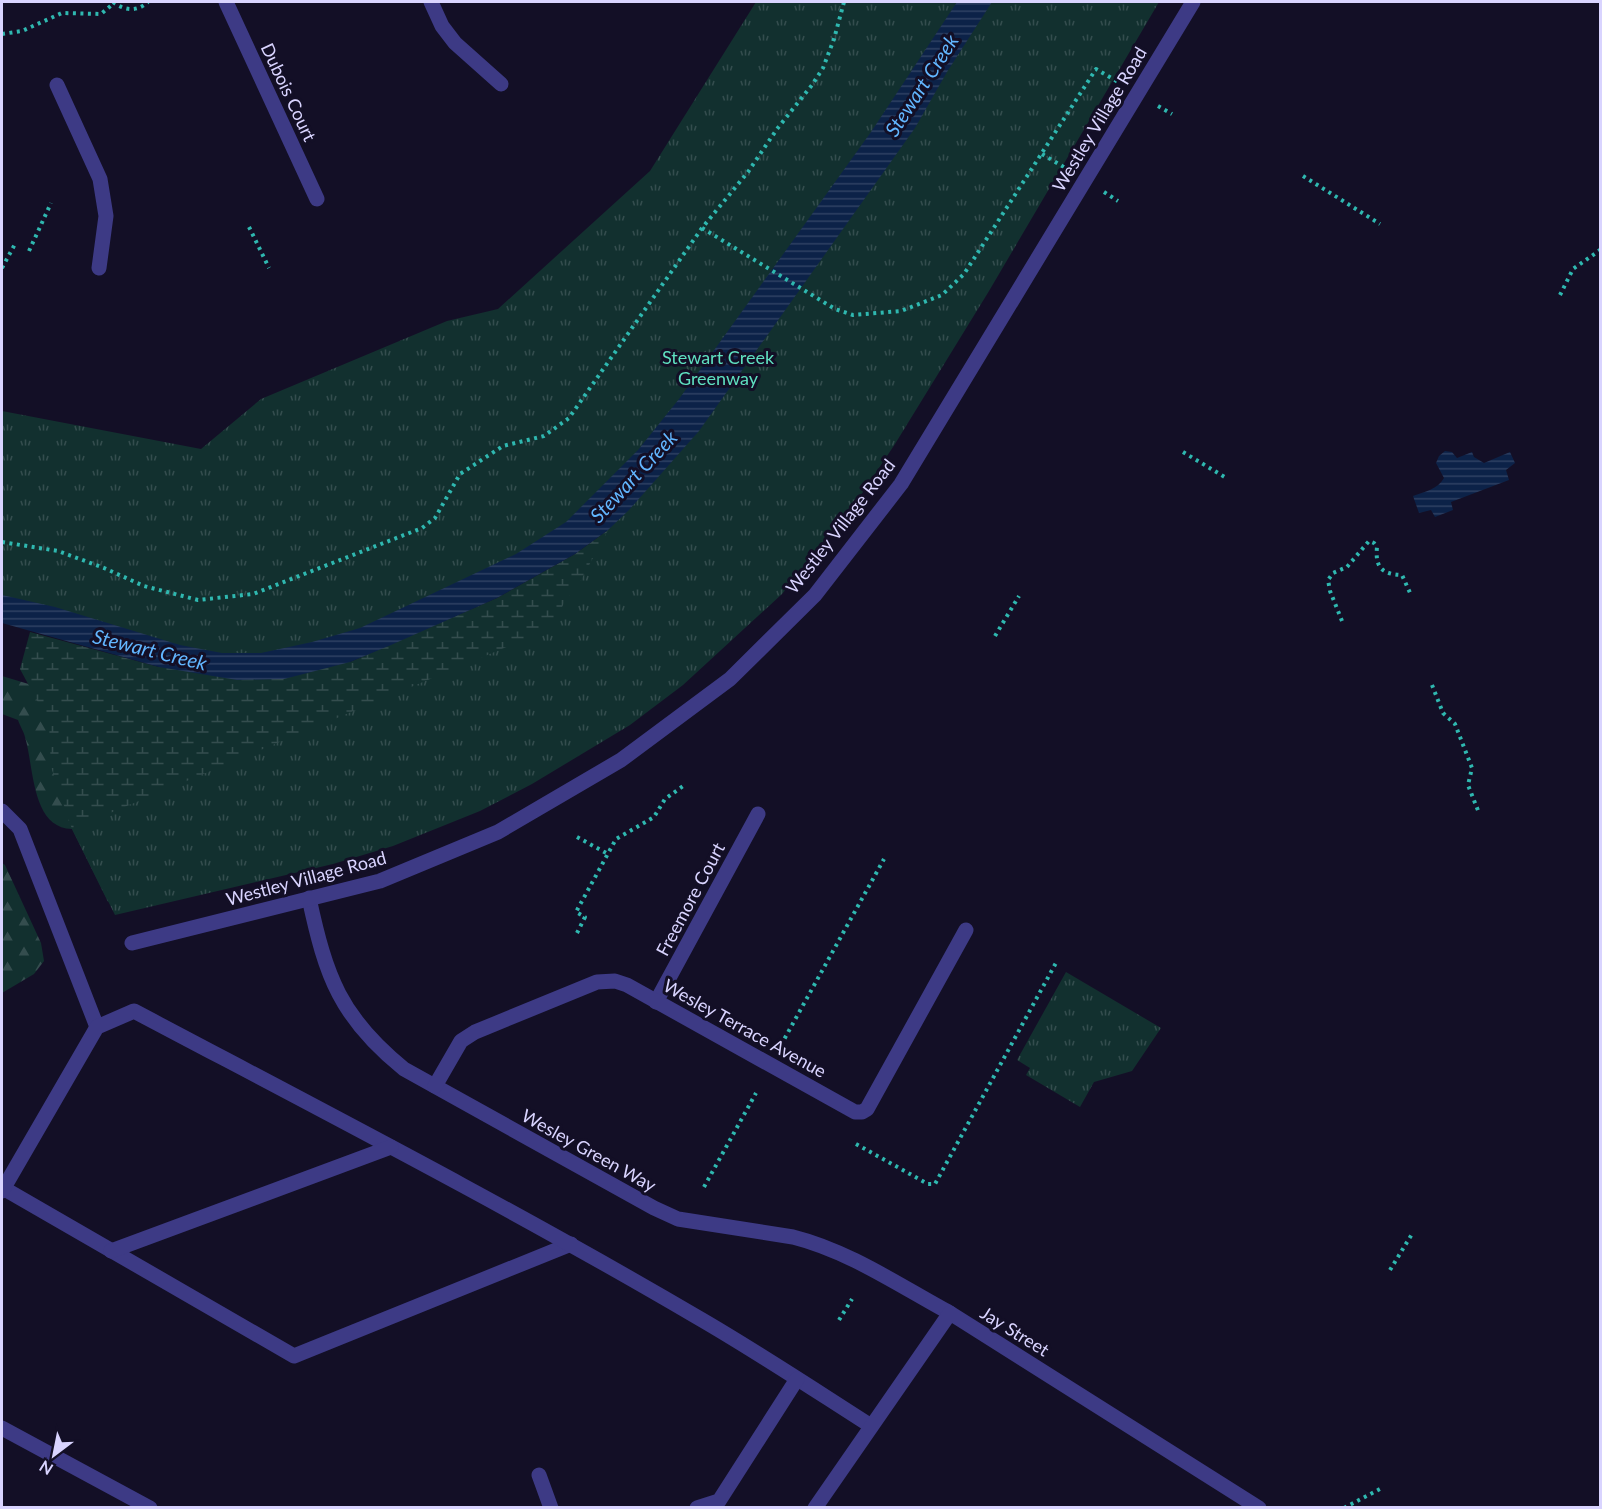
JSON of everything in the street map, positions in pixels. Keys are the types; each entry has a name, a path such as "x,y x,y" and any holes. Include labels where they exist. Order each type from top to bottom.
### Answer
{"street":[{"name":"Dubois Court","path":"225,2 317,199"},
{"path":"431,2 442,26 455,43 501,84"},
{"name":"Westley Village Road","path":"132,943 380,881 498,832 621,760 730,679 815,595 901,484 1193,2"},
{"path":"57,85 100,179 106,216 99,268"},
{"path":"2,811 20,829 97,1027"},
{"name":"Freemore Court","path":"656,1002 758,814"},
{"name":"Wesley Green Way","path":"309,898 319,943 344,1005 382,1051 404,1069 654,1208 678,1219 809,1241 861,1265 950,1313"},
{"name":"Wesley Terrace Avenue","path":"435,1086 461,1041 475,1032 597,982 615,981 855,1112 862,1112 867,1110 966,930"},
{"path":"571,1244 294,1356 2,1190 97,1027 134,1011 571,1244 700,1318 871,1426"},
{"path":"111,1251 391,1147"},
{"path":"815,1508 950,1313"},
{"name":"Jay Street","path":"950,1313 1259,1508"},
{"path":"697,1508 719,1501 797,1379"},
{"path":"2,1428 150,1508"},
{"path":"539,1475 551,1508"}],"path":[{"path":"2,34 22,31 62,13 101,14 113,2 131,10 148,2"},
{"path":"2,542 58,551 144,586 198,600 253,594 422,528 435,518 460,474 502,446 544,436 569,418 702,228 748,172 777,129 812,85 823,68 844,2"},
{"path":"702,228 835,309 854,315 900,311 942,294 964,274 1096,69 1114,79"},
{"path":"1155,104 1172,114"},
{"path":"1042,154 1062,166"},
{"path":"1303,176 1380,224"},
{"path":"1104,192 1118,201"},
{"path":"29,250 51,203"},
{"path":"249,227 269,268"},
{"path":"2,268 15,244"},
{"path":"1560,295 1573,269 1600,250"},
{"path":"1183,452 1228,479"},
{"path":"1341,621 1328,580 1334,573 1347,567 1369,541 1377,547 1376,559 1381,568 1389,574 1402,575 1411,595"},
{"path":"995,636 1019,596"},
{"path":"1432,685 1443,713 1455,724 1472,768 1468,785 1479,813"},
{"path":"577,933 585,917 576,912 616,839 654,817 665,799 686,784"},
{"path":"577,837 608,854"},
{"path":"776,1054 884,859"},
{"path":"856,1144 928,1184 935,1184 1057,961"},
{"path":"704,1187 756,1093"},
{"path":"1390,1270 1412,1234"},
{"path":"839,1320 852,1299"},
{"path":"1344,1508 1380,1489"}],"green space":[{"name":"Stewart Creek Greenway","path":"756,2 1159,2 989,291 895,444 851,510 782,594 683,685 630,725 532,784 480,811 393,846 333,864 115,915 72,829 552,628 564,603 580,582 608,530 604,521 381,639 242,662 2,609 2,411 201,449 261,399 447,321 498,309 650,171"},
{"path":"608,530 730,591 108,902 72,829 51,767 49,723 20,669 30,632 159,667 350,662 497,598 575,554"},
{"path":"2,676 201,736 72,829 59,826 41,807 36,794 28,749 18,720 2,714"},
{"path":"2,863 5,865 41,943 44,961 34,974 2,993"},
{"path":"1066,972 1161,1028 1132,1071 1094,1082 1080,1107 1026,1075 1030,1068 1017,1060"}],"water":[{"name":"Stewart Creek","path":"957,2 992,2 947,72 915,128 699,431 629,510 608,530 575,554 497,598 391,645 350,662 284,679 237,680 159,667 2,623 2,595 55,607 180,645 222,653 261,653 312,642 360,628 516,554 566,522 638,450 679,399 871,132"},
{"path":"1445,451 1452,452 1457,458 1472,452 1474,457 1484,463 1510,452 1515,463 1506,470 1509,480 1451,502 1453,510 1435,517 1431,510 1419,513 1413,496 1430,490 1444,478 1436,463"}]}
